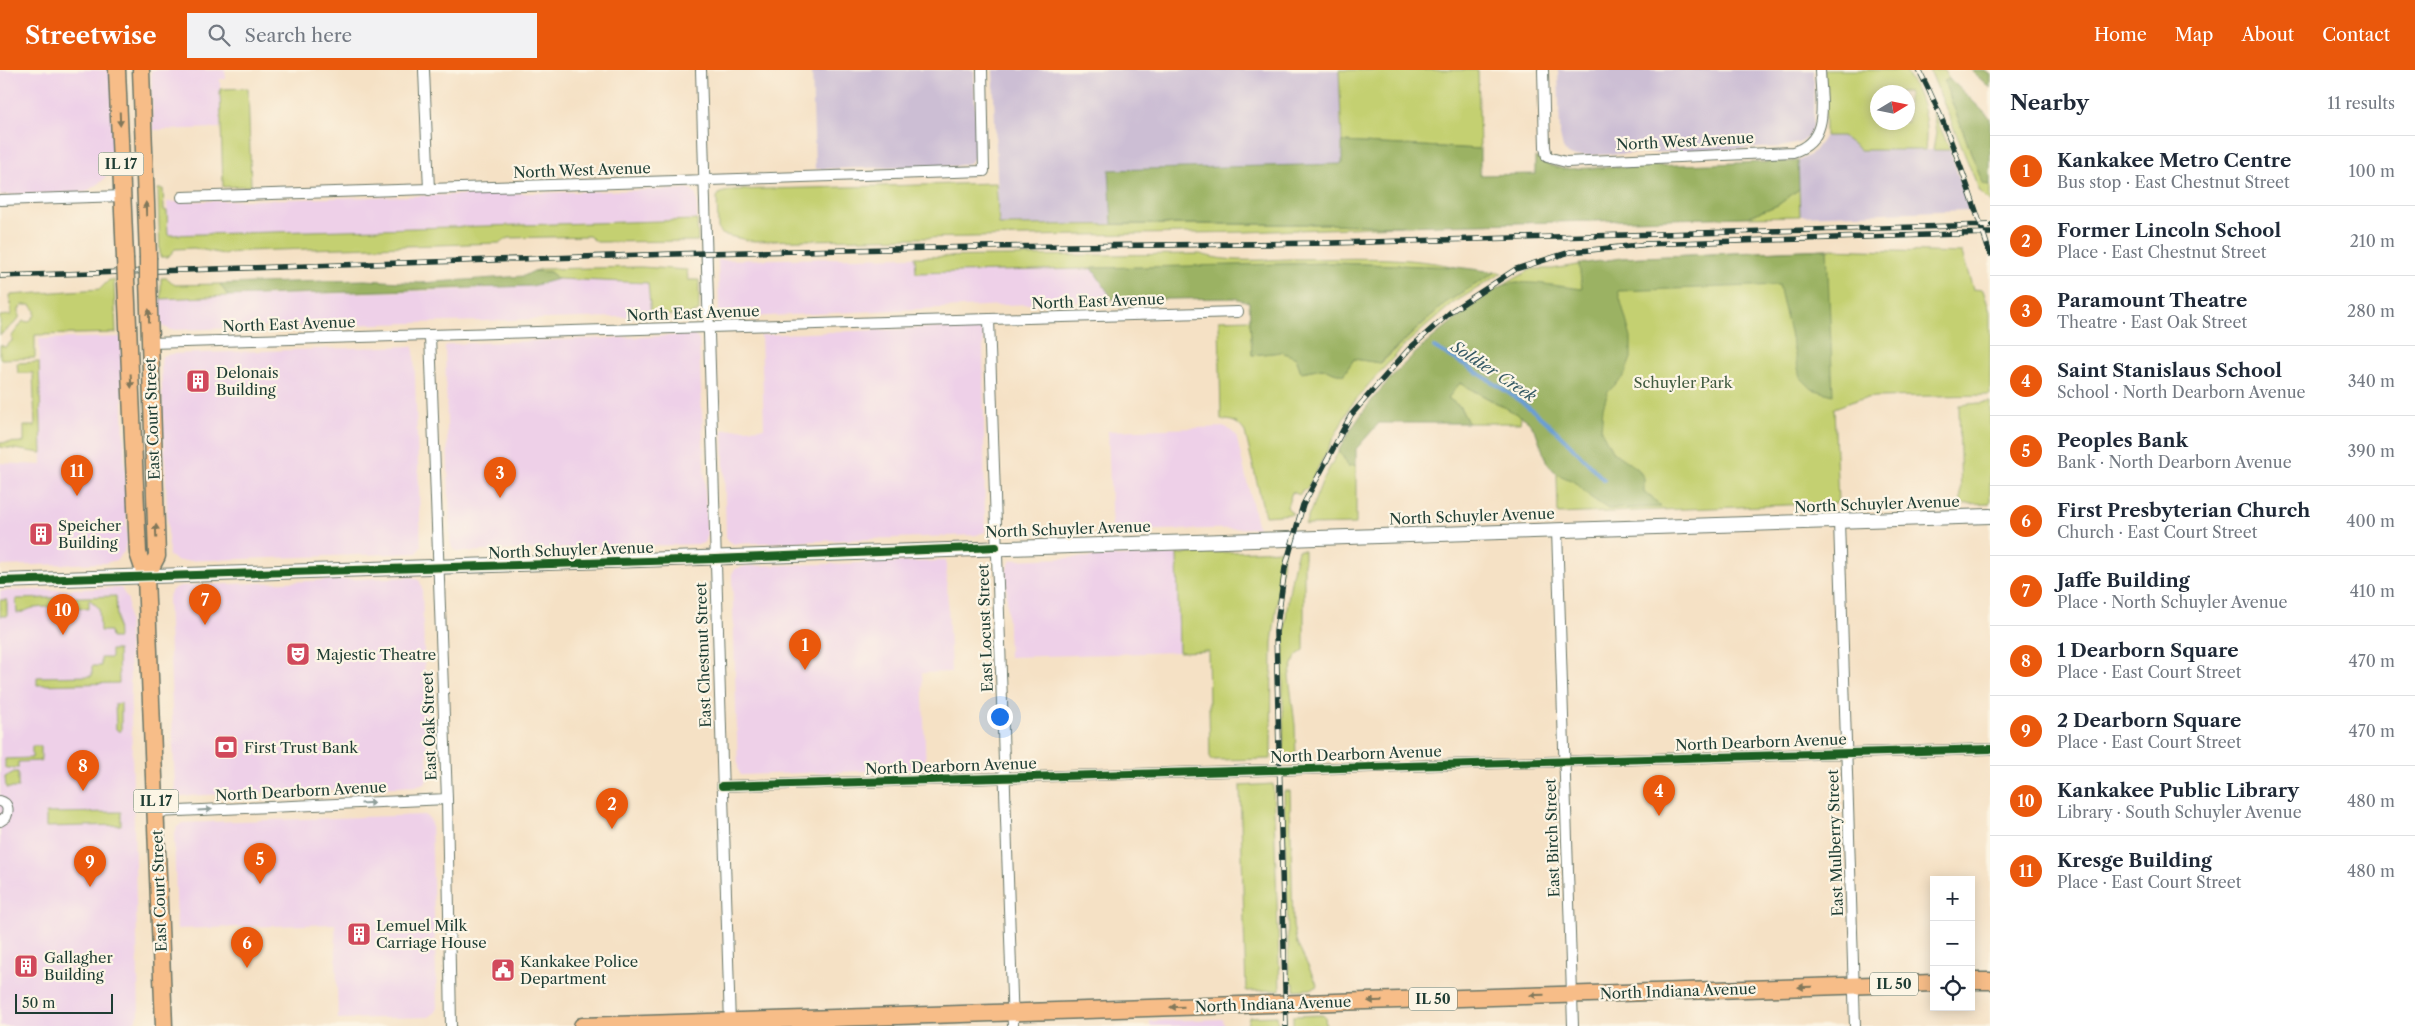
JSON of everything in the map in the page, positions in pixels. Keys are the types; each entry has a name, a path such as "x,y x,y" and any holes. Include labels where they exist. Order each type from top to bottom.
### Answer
{"main road":[{"name":"IL 17","path":"118,70 123,196"},
{"name":"East Court Street","path":"141,70 157,556 146,577"},
{"name":"East Court Street","path":"123,196 138,553 146,577 157,812 164,1026"},
{"path":"1975,982 1990,981"},
{"name":"North Indiana Avenue","path":"582,1026 1012,1019 1572,994 1930,983"}],"street":[{"path":"424,70 429,190"},
{"name":"East Chestnut Street","path":"701,70 705,253 730,1024"},
{"name":"North West Avenue","path":"182,197 984,171 982,70"},
{"name":"North West Avenue","path":"1543,70 1545,147 1547,157 1566,162 1793,152 1804,148 1818,134 1822,113 1820,70"},
{"path":"0,200 123,196"},
{"name":"North East Avenue","path":"150,343 1238,312"},
{"name":"East Locust Street","path":"989,319 1012,1019"},
{"name":"East Oak Street","path":"430,335 439,568 451,1026"},
{"name":"North Schuyler Avenue","path":"0,581 1990,516"},
{"name":"East Mulberry Street","path":"1839,521 1855,1026"},
{"name":"East Birch Street","path":"1557,530 1573,1026"},
{"name":"North Dearborn Avenue","path":"722,786 1990,750"},
{"name":"North Dearborn Avenue","path":"157,812 446,799"},
{"path":"0,800 5,803 8,809 6,817 0,821"}],"shaded area":[{"path":"0,70 112,70 113,167 102,181 86,192 0,195"},
{"path":"151,70 225,70 226,79 220,79 220,128 153,130"},
{"path":"812,70 974,70 976,152 973,159 969,163 956,166 815,169"},
{"path":"993,70 1339,70 1342,164 1110,170 1112,224 999,225"},
{"path":"1558,70 1814,70 1813,127 1808,137 1799,143 1781,147 1573,156 1567,154 1563,148 1560,135"},
{"path":"1825,136 1842,136 1860,150 1950,150 1969,210 1800,216 1798,161 1812,154"},
{"path":"691,189 697,199 697,219 168,235 167,202"},
{"path":"915,257 916,273 1092,268 1113,300 729,318 723,316 719,310 718,260"},
{"path":"558,279 648,283 651,316 171,330 162,326 158,320 157,299 455,290 532,286"},
{"path":"975,326 980,328 983,334 985,532 976,535 734,544 729,541 726,537 723,430 764,428 761,335"},
{"path":"694,335 699,340 707,537 705,542 701,544 458,552 452,548 450,541 445,346 451,344"},
{"path":"121,337 127,539 124,552 116,560 105,563 0,566 0,463 42,465 39,339"},
{"path":"412,346 414,351 421,546 417,553 178,561 169,556 162,356 171,354"},
{"path":"1226,427 1236,435 1258,528 1112,531 1108,431"},
{"path":"1177,554 1179,652 1009,657 1006,571 1011,560"},
{"path":"946,561 951,672 922,673 926,769 741,775 738,770 732,574 735,569 747,566"},
{"path":"412,577 420,581 422,589 428,778 425,784 418,786 181,796 175,794 168,598 172,590 180,586"},
{"path":"121,588 128,600 139,1014 136,1020 126,1026 0,1026 0,591"},
{"path":"424,815 430,819 431,823 437,1007 436,1012 429,1017 338,1019 335,924 177,929 174,836 177,827 182,823"},
{"path":"1222,1019 1225,1026 1150,1026 1150,1021"}],"green space":[{"path":"1339,70 1478,70 1480,149 1342,142"},
{"path":"1824,70 1905,70 1913,85 1870,85 1870,130 1915,130 1915,88 1925,118 1925,150 1860,150 1842,136 1825,136"},
{"path":"1930,70 1943,70 1950,79 1944,81 1983,184 1990,185 1990,202 1980,192"},
{"path":"1971,70 1985,70 1990,74 1990,88"},
{"path":"1950,79 1990,118 1990,185 1983,184 1944,81"},
{"path":"248,88 251,186 223,187 220,89"},
{"path":"1933,111 1950,150 1933,150 1936,133"},
{"path":"1342,142 1480,149 1480,175 1535,174 1535,157 1549,165 1563,169 1798,161 1799,189 1778,205 1747,217 1401,226 1329,224 1112,224 1109,170 1342,164"},
{"path":"996,183 999,225 1329,224 1401,226 1246,232 751,241 721,234 718,228 717,197 720,193 733,190"},
{"path":"158,189 163,189 164,210 167,211 168,235 697,220 698,241 597,242 589,236 508,238 500,243 245,251 223,254 194,248 175,249 168,257 160,257"},
{"path":"1799,189 1800,216 1747,217 1778,205"},
{"name":"Schuyler Park","path":"1827,249 1962,253 1973,289 1983,290 1990,312 1990,395 1875,397 1859,399 1834,408 1838,503 1558,514 1552,287 1519,283 1502,286 1532,269 1552,269 1622,258"},
{"path":"1827,249 1833,395 1812,389 1800,377 1779,285 1618,291 1631,338 1631,358 1624,376 1608,392 1603,407 1601,430 1613,452 1638,469 1644,478 1644,493 1651,496 1661,507 1608,509 1590,497 1575,482 1557,474 1547,463 1536,432 1526,419 1460,383 1448,398 1460,407 1468,423 1379,423 1356,449 1356,465 1348,466 1339,450 1365,409 1396,373 1430,340 1502,286 1531,283 1582,289 1579,264 1622,258"},
{"path":"1200,254 1222,259 1245,260 1395,259 1456,267 1331,263 916,273 915,257"},
{"path":"1331,263 1456,267 1496,272 1445,303 1380,363 1354,359 1343,375 1322,368 1301,372 1296,358 1282,352 1252,355 1249,302 1234,298 1113,300 1092,268"},
{"path":"641,267 687,270 688,280 699,280 699,311 688,315 651,316 648,283 558,279 550,272 534,271 542,269"},
{"path":"534,271 550,272 558,279 532,286 228,296 220,284 364,280 421,283 524,276"},
{"path":"1496,272 1502,273 1452,304 1406,344 1370,383 1350,407 1307,489 1302,490 1300,495 1292,492 1287,507 1293,514 1265,516 1245,432 1235,422 1221,420 1219,320 1250,319 1252,355 1282,352 1296,357 1301,372 1322,368 1343,375 1354,359 1381,363 1445,303"},
{"path":"161,278 167,278 175,285 220,284 228,296 161,299"},
{"path":"109,280 114,280 116,333 35,335 35,358 0,359 0,345 5,347 12,341 12,336 23,321 29,322 35,315 35,310 31,305 23,305 19,309 19,318 0,335 0,316 11,315 10,295 100,289"},
{"path":"39,362 42,453 0,447 0,443 24,442 24,426 35,426 33,373 18,373 17,363"},
{"path":"1459,383 1521,416 1520,423 1468,423 1460,407 1448,398"},
{"path":"1990,402 1990,503 1961,504 1959,405"},
{"path":"1339,450 1348,466 1356,465 1356,524 1305,525 1322,482"},
{"path":"1284,550 1272,643 1271,759 1210,760 1208,651 1179,652 1177,554"},
{"path":"1298,550 1304,550 1304,650 1296,656 1289,676 1295,725 1296,758 1284,758 1283,680 1285,627 1292,575"},
{"path":"116,596 118,638 111,638 110,631 100,631 99,608 89,599 89,609 48,607 33,608 17,613 16,599"},
{"path":"0,600 7,600 7,616 0,616"},
{"path":"111,650 118,650 119,683 37,685 37,677 92,676 92,666 101,666 101,658 111,658"},
{"path":"121,703 121,731 118,731 116,729 115,704"},
{"path":"32,746 41,746 41,761 18,762 18,768 5,768 5,759 32,758"},
{"path":"18,772 18,788 6,788 5,777"},
{"path":"1273,784 1280,990 1246,991 1240,786"},
{"path":"1284,791 1290,791 1293,926 1297,944 1316,982 1317,986 1311,989 1294,990 1294,983 1289,983"},
{"path":"121,812 121,825 46,827 46,813"},
{"path":"1322,1015 1325,1017 1326,1026 1293,1026 1293,1016"},
{"path":"1277,1016 1278,1026 1247,1026 1249,1017"}],"waterway":[{"name":"Soldier Creek","path":"1434,347 1506,391 1528,407 1577,451 1604,480"}],"railway":[{"path":"1919,70 1949,137 1990,254"},
{"path":"0,276 705,253 981,247 1333,243 1990,225"},
{"path":"1643,244 1990,233"},
{"path":"1286,1026 1276,632 1285,568 1303,505 1351,415 1409,349 1453,310 1516,269 1570,252 1650,244"}],"cycle path":[{"path":"0,581 715,559 996,547"},
{"path":"722,786 1990,749"}],"place":[{"name":"Delonais Building","path":"198,381"},
{"name":"Kresge Building","path":"77,496"},
{"name":"Paramount Theatre","path":"500,498"},
{"name":"Speicher Building","path":"41,534"},
{"name":"Jaffe Building","path":"205,625"},
{"name":"Kankakee Public Library","path":"63,635"},
{"name":"Majestic Theatre","path":"298,654"},
{"name":"Kankakee Metro Centre","path":"805,670"},
{"name":"First Trust Bank","path":"226,747"},
{"name":"1 Dearborn Square","path":"83,791"},
{"name":"Saint Stanislaus School","path":"1659,816"},
{"name":"Former Lincoln School","path":"612,829"},
{"name":"Peoples Bank","path":"260,884"},
{"name":"2 Dearborn Square","path":"90,887"},
{"name":"Lemuel Milk Carriage House","path":"359,934"},
{"name":"Gallagher Building","path":"26,966"},
{"name":"First Presbyterian Church","path":"247,968"},
{"name":"Kankakee Police Department","path":"503,970"}]}
